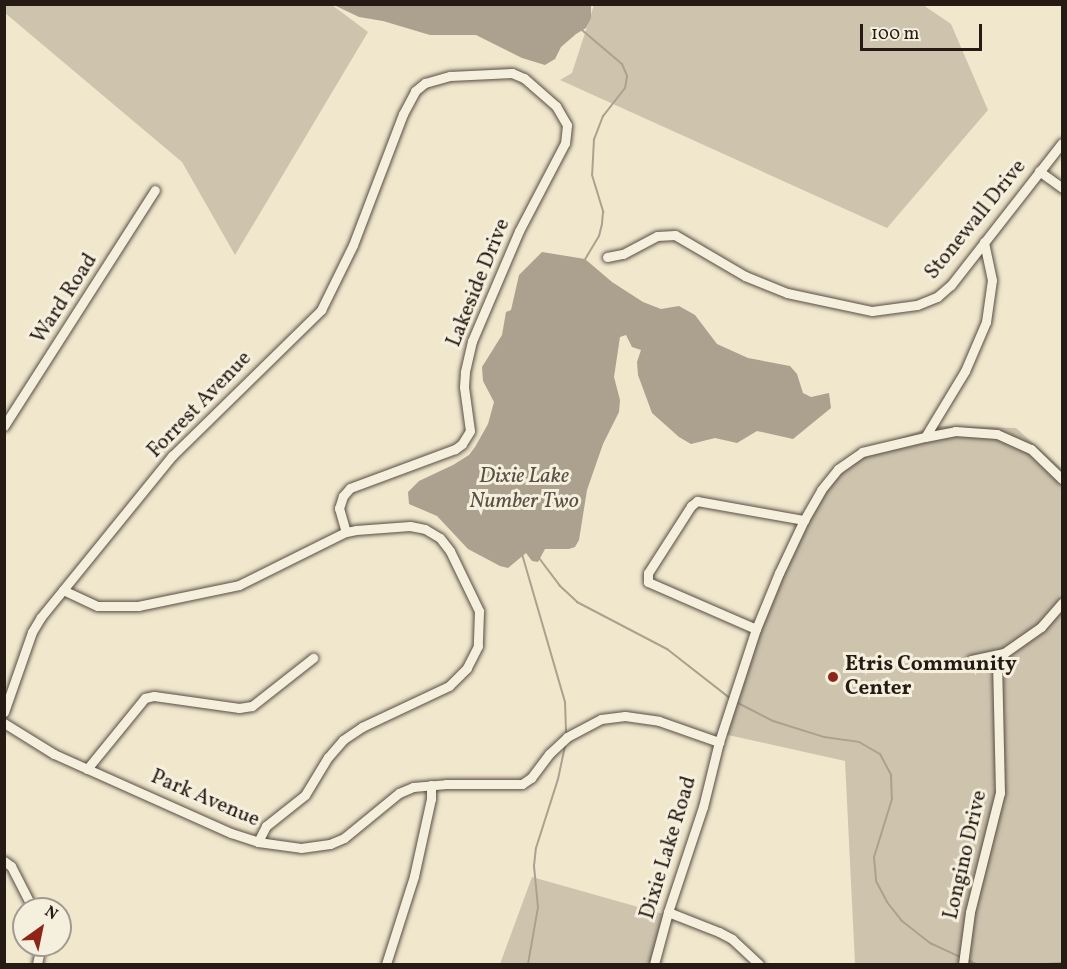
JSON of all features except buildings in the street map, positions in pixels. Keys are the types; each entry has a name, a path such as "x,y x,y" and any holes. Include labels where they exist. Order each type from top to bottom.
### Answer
{"street":[{"name":"Lakeside Drive","path":"346,532 339,508 343,496 350,488 454,449 467,438 471,424 466,402 465,372 472,341 519,231 565,144 567,125 556,106 524,78 512,73 450,76 425,83 415,91 403,114"},
{"name":"Forrest Avenue","path":"4,712 32,632 63,590 172,456 321,310 352,245 403,114"},
{"name":"Stonewall Drive","path":"607,257 623,254 657,236 675,235 768,287 849,308 872,311 917,305 937,297 951,285 1062,143"},
{"path":"1039,171 1062,188"},
{"name":"Ward Road","path":"4,426 155,190"},
{"path":"925,437 965,371 986,322 992,280 984,242"},
{"path":"718,742 756,629 804,520 822,490 851,458 872,448 955,431 997,434 1031,449 1062,478"},
{"path":"756,629 648,582 648,573 691,506 697,501 804,520"},
{"path":"63,590 98,606 138,606 239,585 346,532 410,526 425,530 440,538 450,551 476,600 480,623 477,646 467,668 449,686 362,727 343,740 328,757 305,795 266,826 258,842"},
{"path":"971,660 1004,653 1033,634 1062,603"},
{"name":"Longino Drive","path":"963,964 970,912 1000,793 995,672 1004,653"},
{"path":"87,769 146,698 154,696 239,708 252,706 313,658"},
{"name":"Park Avenue","path":"4,723 33,743 87,769 258,842 301,848 330,844 355,831 399,793 413,787 522,784 531,778 549,754 567,737 587,725 610,717 659,721 718,742"},
{"name":"Dixie Lake Road","path":"654,964 668,912 703,807 718,742"},
{"path":"386,964 414,876 432,785"},
{"path":"4,861 11,866 27,897"},
{"path":"668,912 732,939 759,964"}],"shaded area":[{"path":"4,5 332,5 368,32 235,255 182,162 5,13"},
{"path":"594,5 923,5 951,24 988,110 887,228 560,80 572,73"},
{"path":"935,426 1016,428 1062,469 1062,964 855,964 845,761 719,733 758,633 778,564 805,512 864,450"},
{"path":"532,877 670,916 652,964 500,964"}],"water":[{"path":"591,4 591,18 586,28 561,47 555,59 545,65 522,58 476,35 430,35 383,21 359,17 334,5"},
{"name":"Dixie Lake Number Two","path":"542,252 585,259 612,282 643,302 661,309 679,306 695,315 717,344 748,358 790,366 797,374 803,393 811,397 829,393 831,408 793,439 757,431 737,443 715,438 691,444 679,437 652,413 638,375 637,362 641,350 632,347 626,335 620,337 614,377 620,400 619,412 603,444 587,490 579,540 575,547 545,549 538,562 532,561 526,553 508,568 468,549 437,516 409,504 408,492 419,481 469,455 488,424 494,402 483,381 482,367 502,335 506,312 511,310 519,275"}],"waterway":[{"path":"582,30 622,64 627,76 625,88 603,116 594,139 592,175 603,212 599,236 585,259"},
{"path":"522,554 565,702 566,733"},
{"path":"539,558 559,585 577,602 667,649 731,699"},
{"path":"736,702 773,721 824,737 859,742 880,754 891,775 892,799 874,857 876,881 887,902 902,921 930,943 960,957"},
{"path":"528,964 538,907 534,866 536,848 558,779 565,745"},
{"path":"968,960 976,964"},
{"path":"1045,964 1062,963"}],"place":[{"name":"Etris Community Center","path":"833,677"}]}
